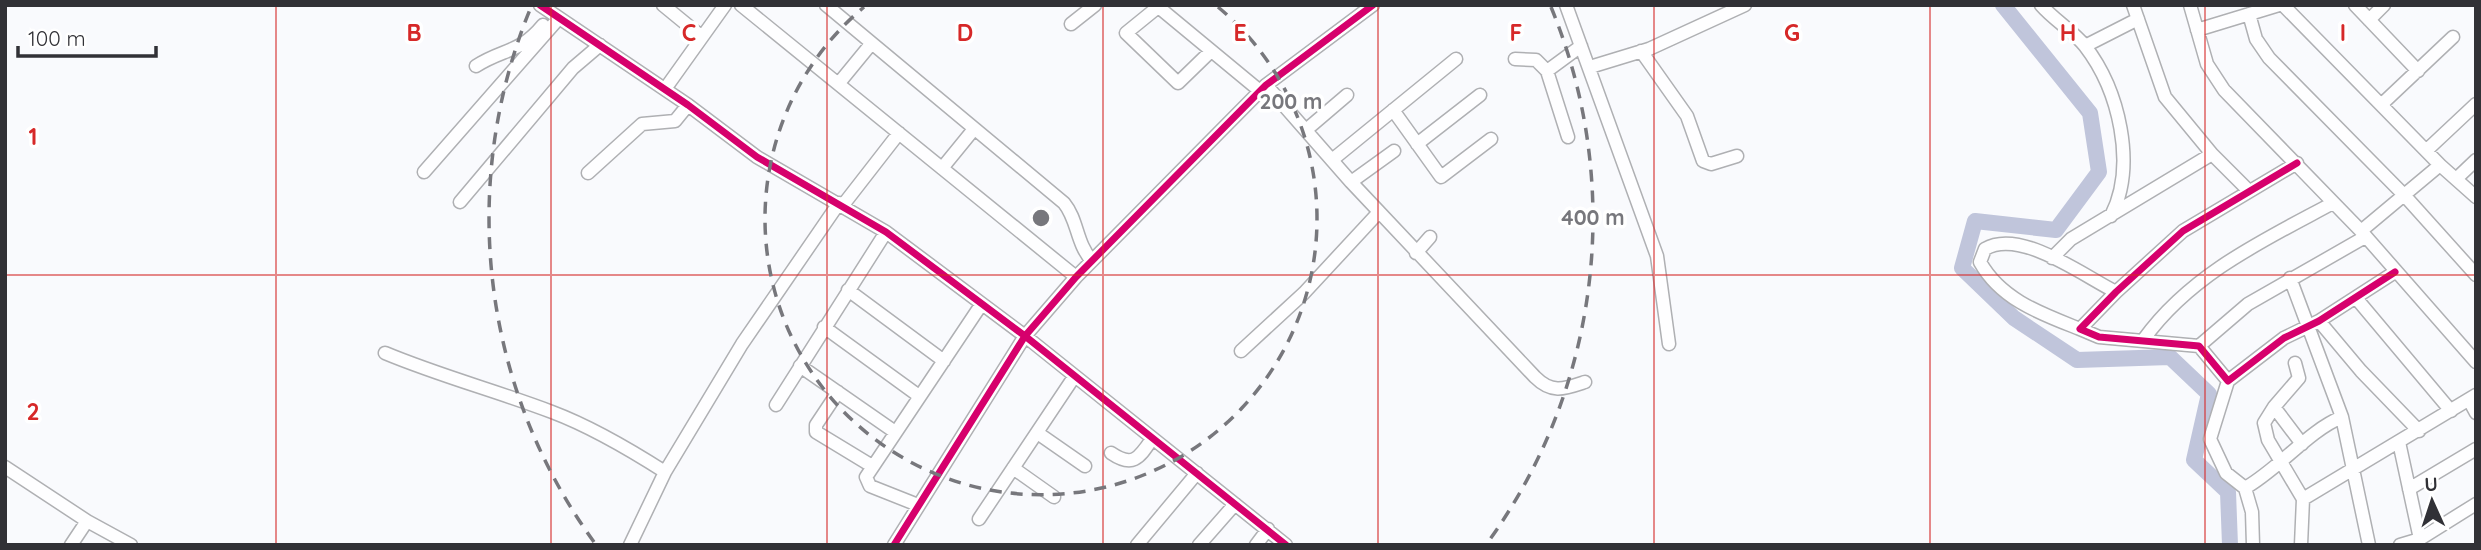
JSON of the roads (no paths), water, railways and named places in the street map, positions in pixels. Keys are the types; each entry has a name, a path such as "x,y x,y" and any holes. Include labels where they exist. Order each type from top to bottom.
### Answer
{"street":[{"path":"540,5 688,105 757,157 886,232 1026,335 1286,545"},
{"path":"663,5 702,37"},
{"path":"665,89 725,5"},
{"path":"741,5 1076,277"},
{"path":"826,5 1064,203 1070,211 1081,247 1091,261"},
{"path":"1071,24 1095,5"},
{"path":"894,545 1000,381 1026,335 1076,277 1263,88 1373,5"},
{"path":"1566,5 1657,256 1669,344"},
{"path":"1590,67 1641,51 1745,5"},
{"path":"2133,5 2165,97 2211,154 2249,191"},
{"path":"2190,5 2207,64 2217,81 2363,234 2476,362"},
{"path":"2197,30 2281,5 2428,149 2440,165 2476,197"},
{"path":"2355,5 2418,71"},
{"path":"2369,20 2384,5"},
{"path":"1211,51 1178,83 1126,33 1157,6 1211,51 1263,88 1306,130 1416,253 1546,388 1563,389 1585,382"},
{"path":"2048,7 2085,46 2115,102 2120,121 2123,180 2110,216"},
{"path":"476,66 490,57 517,49 556,15"},
{"path":"424,172 556,15"},
{"path":"2249,15 2256,39 2269,58 2405,196 2476,275"},
{"path":"2085,46 2138,19"},
{"path":"2382,104 2453,37"},
{"path":"839,83 871,44"},
{"path":"460,202 573,68 600,46"},
{"path":"1547,71 1581,46"},
{"path":"1641,51 1687,116 1703,161 1711,164 1737,156"},
{"path":"1515,59 1536,60 1547,71 1568,137"},
{"path":"1332,160 1456,60"},
{"path":"1306,130 1346,95"},
{"path":"1417,144 1480,95"},
{"path":"2428,149 2476,104"},
{"path":"588,173 642,124 675,121 688,105"},
{"path":"1393,110 1441,177 1491,139"},
{"path":"943,167 974,129"},
{"path":"630,545 665,472 760,316 841,204 899,133"},
{"path":"1351,182 1394,151"},
{"path":"2052,258 2063,245 2211,154"},
{"path":"2456,180 2476,160"},
{"path":"2080,329 2116,292 2183,232 2297,163"},
{"path":"2199,346 2248,304 2363,234 2440,165"},
{"path":"2144,339 2189,290 2242,252 2333,202"},
{"path":"1241,351 1304,293 1379,212"},
{"path":"776,405 886,232"},
{"path":"1416,253 1430,237"},
{"path":"2116,292 2029,245 2006,242 1985,249 1980,262 1992,281 2020,303 2099,337 2199,346 2228,381"},
{"path":"2253,545 2252,512 2245,488 2226,473 2210,439 2228,381 2267,349 2356,298 2395,272"},
{"path":"2290,278 2314,323 2342,417 2370,545"},
{"path":"848,290 944,361"},
{"path":"2356,298 2451,411"},
{"path":"918,505 867,484 866,477 981,304"},
{"path":"2314,323 2419,431"},
{"path":"824,327 919,396"},
{"path":"385,353 569,419 621,443 665,472"},
{"path":"2295,363 2299,379 2274,407 2264,423 2282,464 2303,499 2301,545"},
{"path":"800,366 895,432"},
{"path":"979,519 1038,434 1074,376"},
{"path":"838,392 816,425 816,432 872,466"},
{"path":"2303,499 2472,398 2476,413"},
{"path":"2274,407 2302,444"},
{"path":"2245,488 2282,464 2302,444 2342,417"},
{"path":"1038,434 1085,466"},
{"path":"1111,453 1122,461 1132,462 1140,457 1152,439"},
{"path":"2399,442 2420,539"},
{"path":"2409,489 2476,449"},
{"path":"5,467 87,521 131,545"},
{"path":"1013,468 1054,497"},
{"path":"1137,545 1197,473"},
{"path":"1199,545 1235,503"},
{"path":"2400,545 2420,539 2476,503"},
{"path":"71,545 87,521"},
{"path":"1255,545 1268,529"}],"waterway":[{"path":"2003,5 2090,113 2099,172 2056,230 1975,221 1962,268 2014,318 2077,360 2170,357 2209,394 2194,460 2228,492 2230,545"}]}
